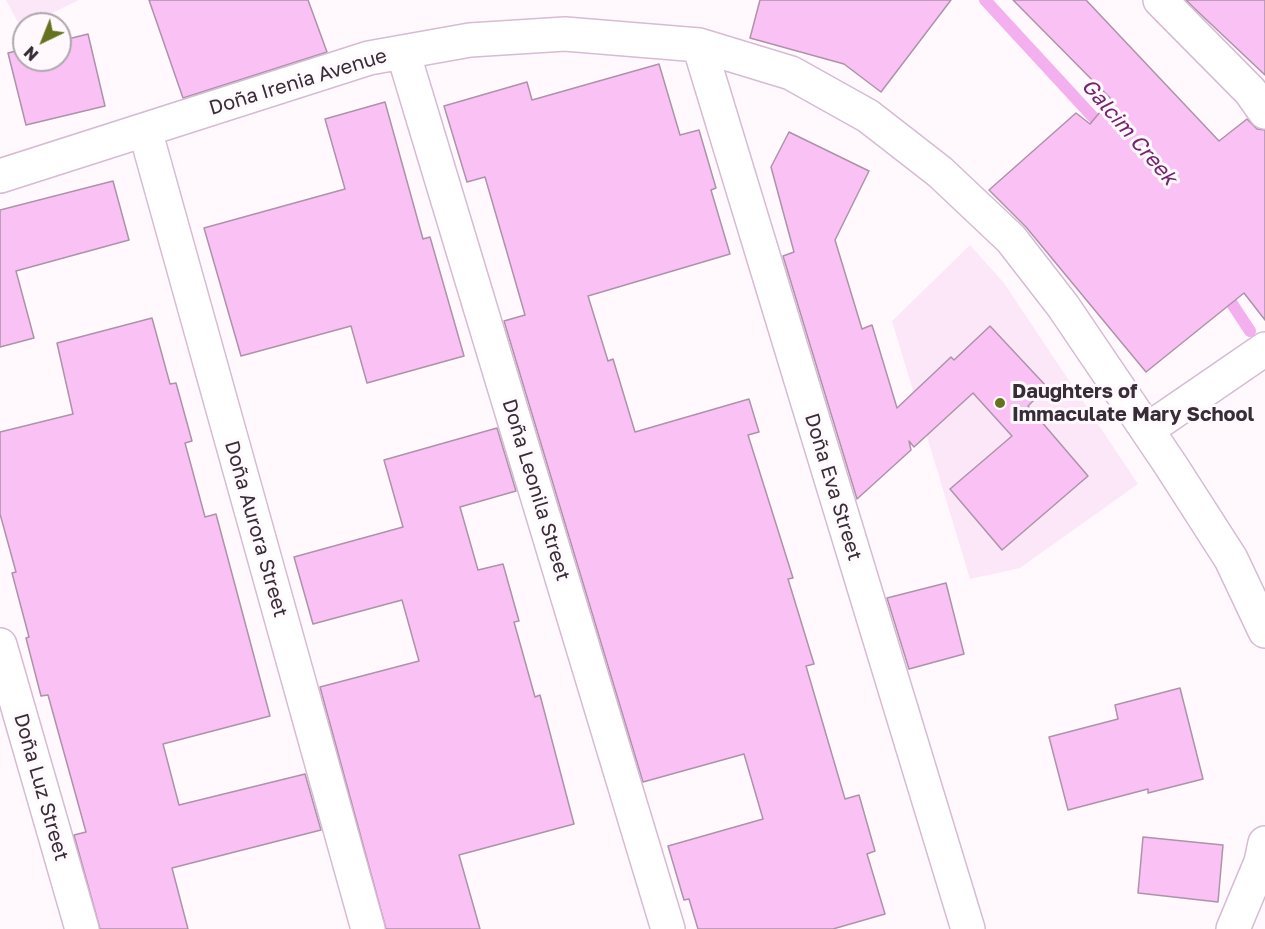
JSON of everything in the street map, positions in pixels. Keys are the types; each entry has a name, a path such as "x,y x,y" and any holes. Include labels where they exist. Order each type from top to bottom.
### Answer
{"street":[{"path":"1160,0 1250,91 1265,112"},
{"name":"Doña Irenia Avenue","path":"0,176 369,58 470,40 565,34 699,45 791,73 868,116 940,172 1011,239 1063,306 1231,559 1265,631"},
{"name":"Doña Eva Street","path":"699,45 968,929"},
{"name":"Doña Leonila Street","path":"403,52 668,929"},
{"name":"Doña Aurora Street","path":"145,129 368,929"},
{"path":"1147,430 1265,350"},
{"name":"Doña Luz Street","path":"0,645 82,929"},
{"path":"1240,927 1265,843"}],"shaded area":[{"path":"6,0 79,0 54,12 12,12"},
{"name":"Daughters of Immaculate Mary School","path":"970,245 1004,283 1138,484 1020,568 970,579 892,321"}],"building":[{"path":"149,0 308,0 327,52 183,98"},
{"path":"760,0 951,0 881,92 844,64 750,38"},
{"path":"1013,0 1086,0 1219,141 1247,119 1257,129 1265,130 1265,320 1244,293 1146,372 1026,227 989,190 1076,113 1090,124 1111,99"},
{"path":"1186,0 1265,0 1265,75 1193,7"},
{"path":"88,34 105,106 26,125 13,72 72,72 72,38"},
{"path":"12,52 12,69 8,53"},
{"path":"659,64 680,135 699,130 716,188 711,190 730,254 588,296 608,361 613,359 635,432 749,399 759,432 748,435 793,578 788,579 814,664 806,666 845,799 859,795 875,851 867,854 885,914 833,929 698,929 689,899 684,900 668,846 763,819 744,754 643,782 504,321 525,315 485,177 467,182 444,106 527,82 532,100"},
{"path":"385,102 423,239 430,237 464,356 367,383 351,326 241,356 204,228 345,189 325,119"},
{"path":"789,132 869,171 835,240 862,329 872,325 897,408 951,357 954,360 990,326 1047,387 1028,406 1088,476 1002,550 950,489 1012,436 973,393 914,447 909,441 911,450 857,499 783,256 794,252 771,167"},
{"path":"113,181 129,240 16,271 34,338 0,347 0,210"},
{"path":"152,318 170,384 176,383 192,441 185,443 205,517 216,514 270,716 163,744 179,805 305,774 321,830 172,868 188,929 100,929 74,835 86,832 48,695 41,696 26,638 29,637 12,573 16,572 0,514 0,432 73,414 57,343"},
{"path":"497,428 516,491 460,507 478,570 503,564 519,621 514,622 535,697 540,695 574,824 459,855 480,929 386,929 320,687 419,661 402,600 313,624 294,557 403,527 384,460"},
{"path":"946,583 964,654 909,669 887,598"},
{"path":"1180,688 1203,779 1148,793 1148,789 1068,810 1049,737 1118,719 1115,705"},
{"path":"1143,837 1223,845 1218,902 1138,893"}],"waterway":[{"name":"Galcim Creek","path":"985,0 1104,129"},
{"name":"Galcim Creek","path":"1223,290 1250,331"}],"place":[{"name":"Daughters of Immaculate Mary School","path":"1000,403"}]}
